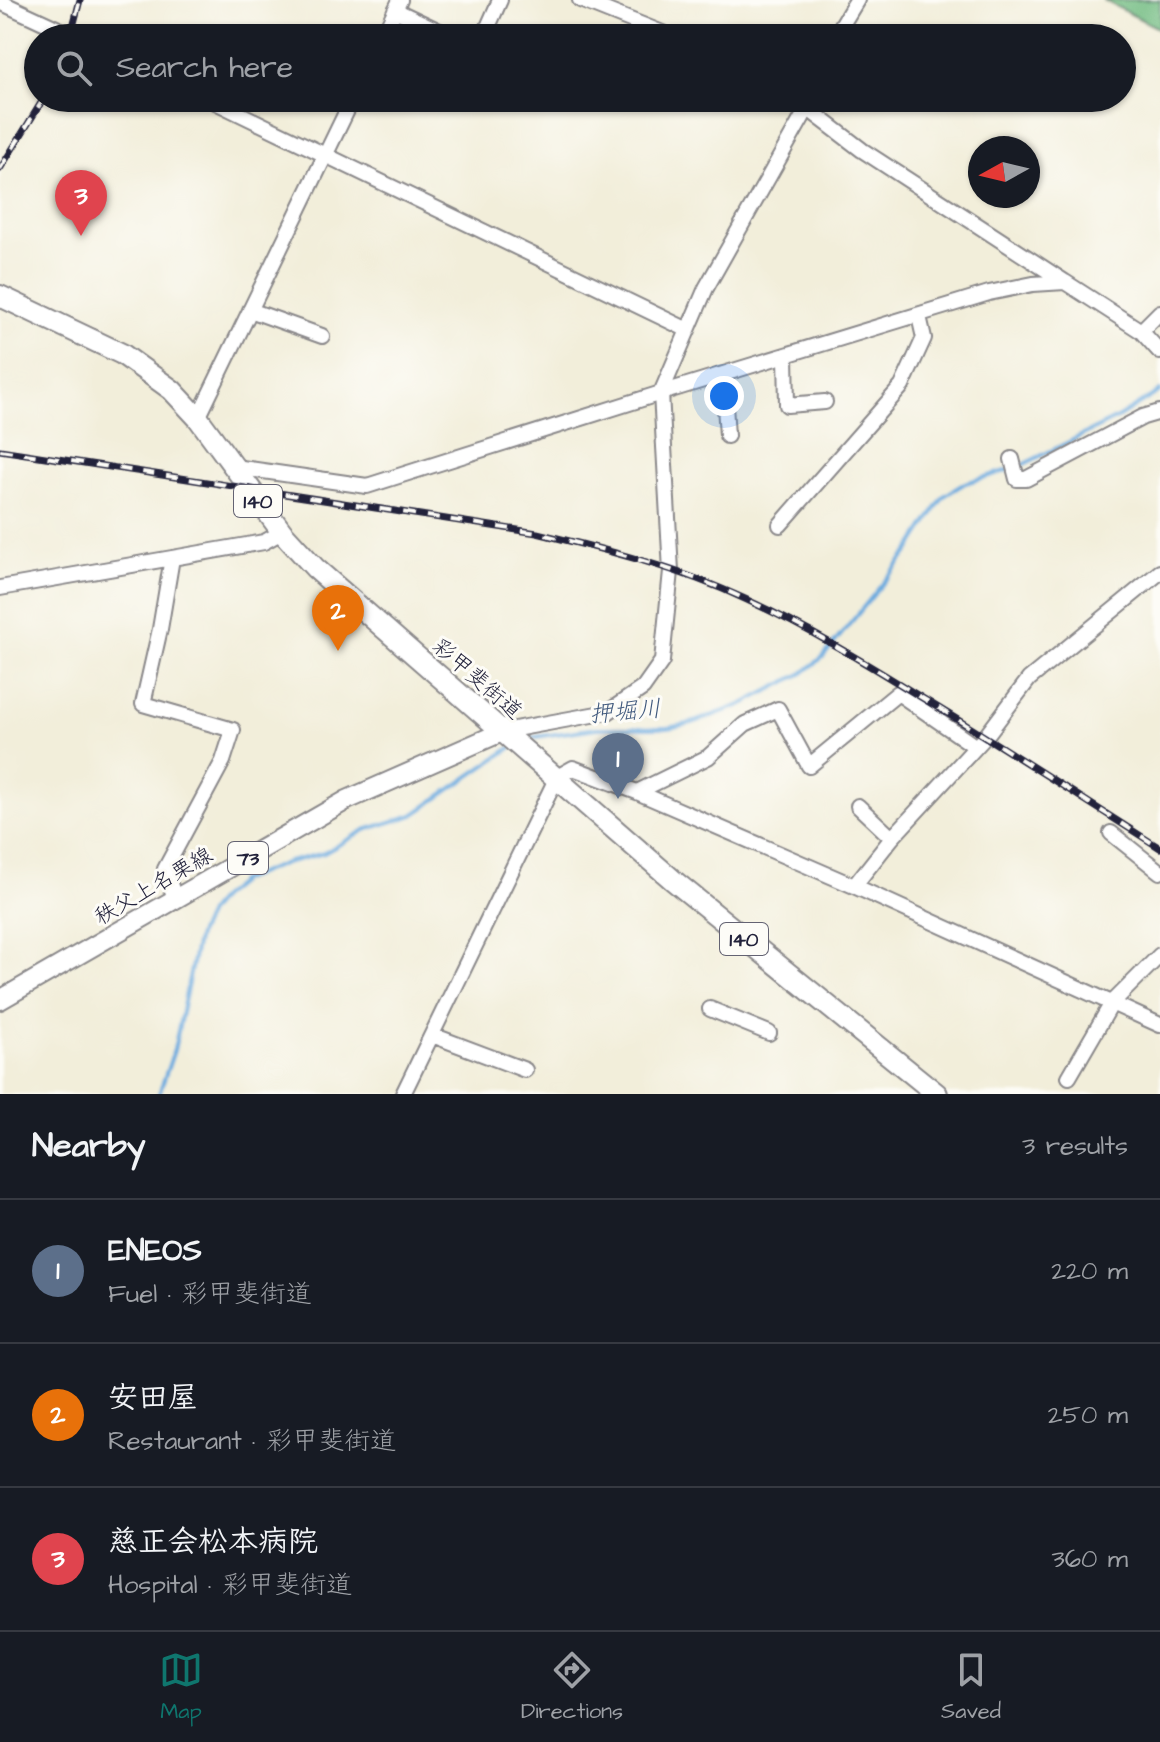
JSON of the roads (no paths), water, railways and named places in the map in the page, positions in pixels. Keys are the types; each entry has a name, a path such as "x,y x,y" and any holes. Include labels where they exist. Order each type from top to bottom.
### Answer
{"highway":[{"name":"彩甲斐街道","path":"0,296 122,354 172,390 198,418 282,532 315,568 686,891 937,1094"}],"main road":[{"name":"秩父上名栗線","path":"0,1000 347,800 509,736"}],"street":[{"path":"489,24 500,0"},
{"path":"580,0 640,24"},
{"path":"842,24 857,0"},
{"path":"0,2 48,24"},
{"path":"389,24 398,5 430,24"},
{"path":"237,112 688,330"},
{"path":"198,418 346,112"},
{"path":"509,736 608,712 643,688 662,661 671,571 661,393 706,288 793,112"},
{"path":"812,112 862,150 1141,331 1160,352"},
{"path":"235,467 367,486 989,293 1033,284 1065,282"},
{"path":"250,310 322,336"},
{"path":"1141,331 1160,312"},
{"path":"780,525 902,386 924,338 919,316"},
{"path":"786,355 787,405 825,402"},
{"path":"723,374 727,436"},
{"path":"1012,460 1016,477 1026,479 1143,417 1160,412"},
{"path":"0,588 264,542 282,532"},
{"path":"172,558 143,704 233,730 223,761 165,869 175,899"},
{"path":"854,886 892,838 976,747 1029,679 1160,572"},
{"path":"637,792 708,757 745,724 778,709 809,766 898,693 976,747"},
{"path":"403,1094 550,771 573,768 637,792 854,886 1160,1025"},
{"path":"858,806 892,838"},
{"path":"1111,833 1160,872"},
{"path":"1069,1077 1112,1003 1160,955"},
{"path":"710,1009 769,1033"},
{"path":"432,1035 525,1070"}],"waterway":[{"name":"押堀川","path":"1018,467 1117,418 1160,391"},
{"name":"押堀川","path":"523,741 596,728 668,728 692,723 741,705 803,673 823,657 909,551 944,496 965,483 1009,470"},
{"name":"押堀川","path":"159,1094 174,1050 198,935 208,913 220,898 241,881 285,863 324,853 365,830 413,815 512,747"}],"railway":[{"path":"74,24 80,0"},
{"path":"0,169 35,112"},
{"path":"0,450 537,533 669,569 745,599 831,643 1160,848"}],"place":[{"name":"慈正会松本病院","path":"81,236"},
{"name":"安田屋","path":"338,651"},
{"name":"ENEOS","path":"618,799"}]}
